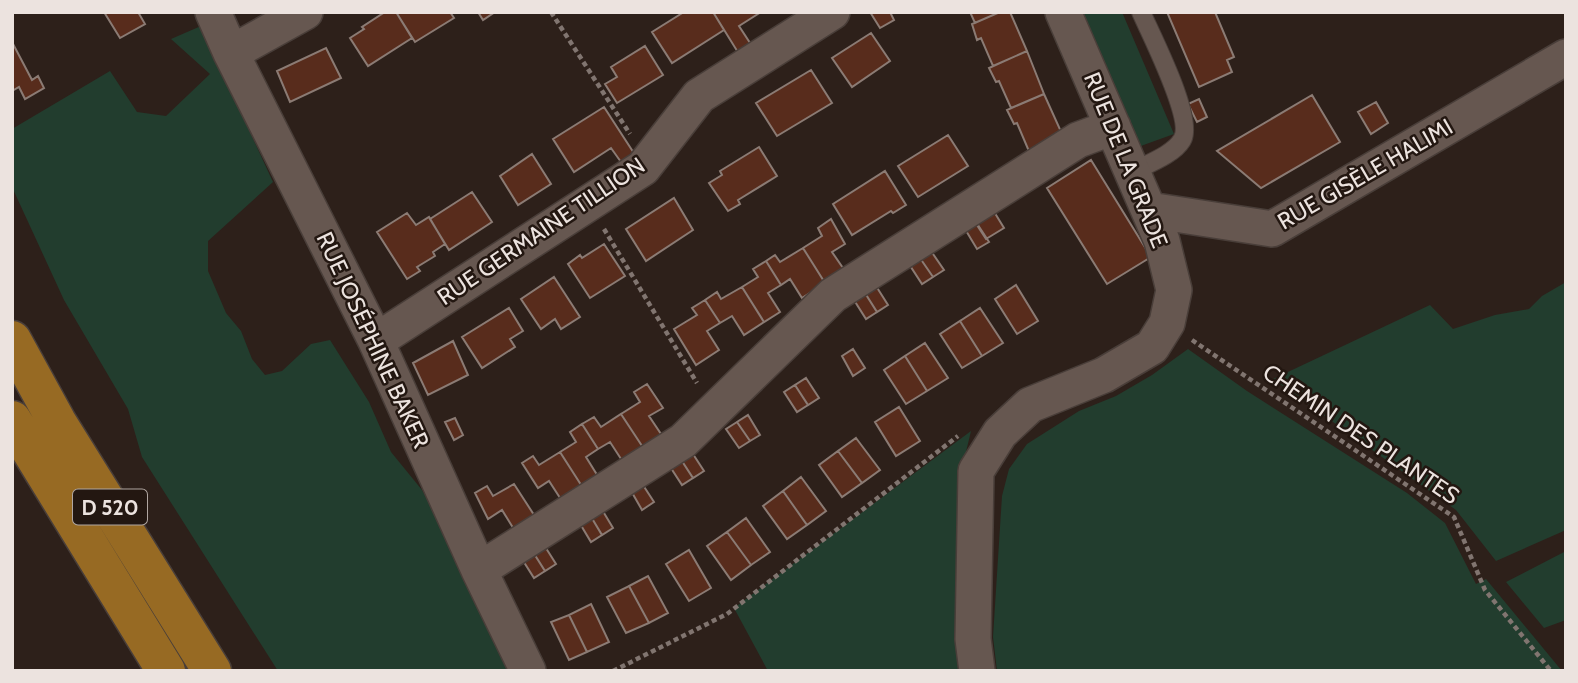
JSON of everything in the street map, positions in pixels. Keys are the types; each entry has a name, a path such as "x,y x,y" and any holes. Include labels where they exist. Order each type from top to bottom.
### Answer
{"main road":[{"name":"D 520","path":"12,340 57,422 212,671"},
{"name":"D 520","path":"12,420 166,671"}],"street":[{"name":"RUE JOSÉPHINE BAKER","path":"213,12 376,341 479,570 528,671"},
{"path":"231,53 305,12"},
{"name":"RUE GERMAINE TILLION","path":"376,341 643,167 699,96 832,12"},
{"name":"RUE DE LA GRADE","path":"977,671 973,639 976,471 1000,433 1030,405 1116,368 1152,347 1167,323 1174,290 1162,241 1063,12"},
{"name":"RUE GISÈLE HALIMI","path":"1149,210 1272,229 1566,57"},
{"path":"479,570 683,442 833,295 1078,140 1113,127"}],"lane":[{"path":"1132,172 1171,150 1182,141 1186,130 1181,106 1141,12"}],"path":[{"path":"551,12 648,161"},
{"path":"588,202 714,411"},
{"name":"CHEMIN DES PLANTES","path":"1167,323 1454,517 1485,590 1551,671"},
{"path":"613,671 727,614 965,431"}],"green space":[{"path":"1081,12 1122,12 1174,134 1138,147"},
{"path":"201,26 273,182 208,241 208,271 226,313 241,331 252,359 265,375 282,371 311,344 330,340 369,402 391,452 422,490 519,671 278,671 142,457 128,409 64,300 12,187 12,129 110,71 137,112 166,116 210,74 171,39"},
{"path":"1566,282 1566,530 1496,561 1456,510 1273,379 1430,305 1453,329 1495,315 1529,309 1542,296"},
{"path":"1188,349 1247,391 1407,493 1445,523 1476,584 1486,579 1562,671 997,671 993,637 1002,496 1009,469 1027,444 1079,411 1116,396 1152,375"},
{"path":"971,431 959,481 956,548 967,671 768,671 734,608"},
{"path":"1566,551 1566,620 1544,628 1506,582"}],"building":[{"path":"104,12 138,12 145,24 120,38"},
{"path":"385,12 396,12 412,38 368,66 350,38"},
{"path":"396,12 450,12 454,18 415,42"},
{"path":"478,12 495,12 483,20"},
{"path":"684,12 713,12 724,30 672,63 652,32"},
{"path":"713,12 761,12 739,26 752,46 739,54"},
{"path":"870,12 890,12 894,20 880,28"},
{"path":"970,12 1000,12 975,23"},
{"path":"1000,12 1010,12 1027,51 993,66 981,38 977,40 972,24"},
{"path":"1167,12 1215,12 1234,57 1227,60 1232,72 1199,87"},
{"path":"871,33 890,61 852,87 832,58"},
{"path":"12,42 32,80 38,76 44,88 25,99 19,87 12,91"},
{"path":"645,46 663,75 617,103 605,84 617,77 611,67"},
{"path":"326,48 341,78 290,102 277,71"},
{"path":"1027,51 1044,94 1011,108 999,81 996,82 989,68"},
{"path":"811,70 832,103 777,136 756,103"},
{"path":"1044,94 1063,136 1031,156 1017,123 1014,124 1007,110"},
{"path":"1312,95 1340,142 1261,188 1217,151"},
{"path":"1199,99 1207,117 1197,122 1188,104"},
{"path":"1376,102 1388,123 1371,134 1358,112"},
{"path":"604,107 639,161 626,169 611,148 574,172 553,139"},
{"path":"948,135 968,166 918,197 898,166"},
{"path":"759,147 777,176 738,200 740,204 728,211 709,183 722,175 720,171"},
{"path":"532,154 551,184 518,205 500,176"},
{"path":"1091,160 1151,257 1107,284 1047,188"},
{"path":"885,171 906,205 852,235 833,204"},
{"path":"472,192 492,222 449,250 430,219"},
{"path":"674,198 693,230 646,261 626,229"},
{"path":"993,210 1004,228 986,239 975,222"},
{"path":"407,213 416,225 429,217 445,244 433,252 435,256 417,267 420,271 407,279 377,232"},
{"path":"831,219 845,244 832,252 845,271 825,283 803,248 822,236 818,228"},
{"path":"976,222 989,242 977,249 965,229"},
{"path":"604,244 625,276 590,298 568,264"},
{"path":"803,248 825,283 802,298 790,279 781,285 766,261 775,255 780,262"},
{"path":"931,251 944,270 933,277 920,258"},
{"path":"920,258 933,277 922,284 909,264"},
{"path":"766,261 781,285 768,293 780,312 764,322 742,287 758,277 753,269"},
{"path":"554,277 580,317 561,329 555,319 541,329 521,299"},
{"path":"1016,285 1038,321 1017,334 995,299"},
{"path":"876,286 888,305 877,312 865,293"},
{"path":"742,287 764,322 744,335 732,316 720,323 705,300 717,292 721,299"},
{"path":"865,293 877,312 866,319 854,300"},
{"path":"705,300 720,323 707,331 719,350 696,365 674,329 697,315 692,308"},
{"path":"509,308 523,331 510,339 515,347 482,368 462,337"},
{"path":"980,308 1003,343 982,356 960,321"},
{"path":"960,321 982,356 962,368 940,334"},
{"path":"453,341 468,375 428,395 413,363"},
{"path":"925,343 948,378 927,391 905,356"},
{"path":"853,349 865,368 853,376 842,356"},
{"path":"905,356 927,391 906,404 884,370"},
{"path":"806,378 819,398 808,405 795,385"},
{"path":"647,384 663,408 649,416 663,437 644,449 621,414 640,402 634,392"},
{"path":"795,385 808,405 797,412 784,392"},
{"path":"899,407 920,441 896,456 875,422"},
{"path":"621,414 644,449 623,462 610,442 598,449 582,424 594,417 601,427"},
{"path":"748,415 760,435 750,441 737,422"},
{"path":"455,418 463,435 454,440 445,422"},
{"path":"737,422 750,441 739,448 726,429"},
{"path":"582,424 598,449 586,457 599,478 583,488 560,452 576,442 570,432"},
{"path":"856,438 880,470 862,483 838,451"},
{"path":"691,451 704,471 693,478 680,458"},
{"path":"838,451 862,483 842,497 819,465"},
{"path":"560,452 583,488 562,501 549,481 538,488 522,463 533,456 539,465"},
{"path":"680,458 693,478 682,485 669,465"},
{"path":"801,477 826,511 807,525 783,491"},
{"path":"641,482 654,502 642,510 630,489"},
{"path":"514,484 536,518 515,531 502,510 488,519 475,493 487,486 493,496"},
{"path":"783,491 807,525 787,539 763,506"},
{"path":"601,508 613,528 602,535 590,515"},
{"path":"590,515 602,535 591,542 579,522"},
{"path":"746,518 770,552 751,565 727,532"},
{"path":"727,532 751,565 731,580 707,546"},
{"path":"544,545 556,564 545,571 533,552"},
{"path":"689,550 711,588 689,601 666,564"},
{"path":"533,552 545,571 534,578 522,559"},
{"path":"648,576 668,613 649,623 629,586"},
{"path":"629,586 649,623 626,633 607,597"},
{"path":"591,604 609,642 587,652 569,615"},
{"path":"569,615 587,652 569,660 551,622"}]}
